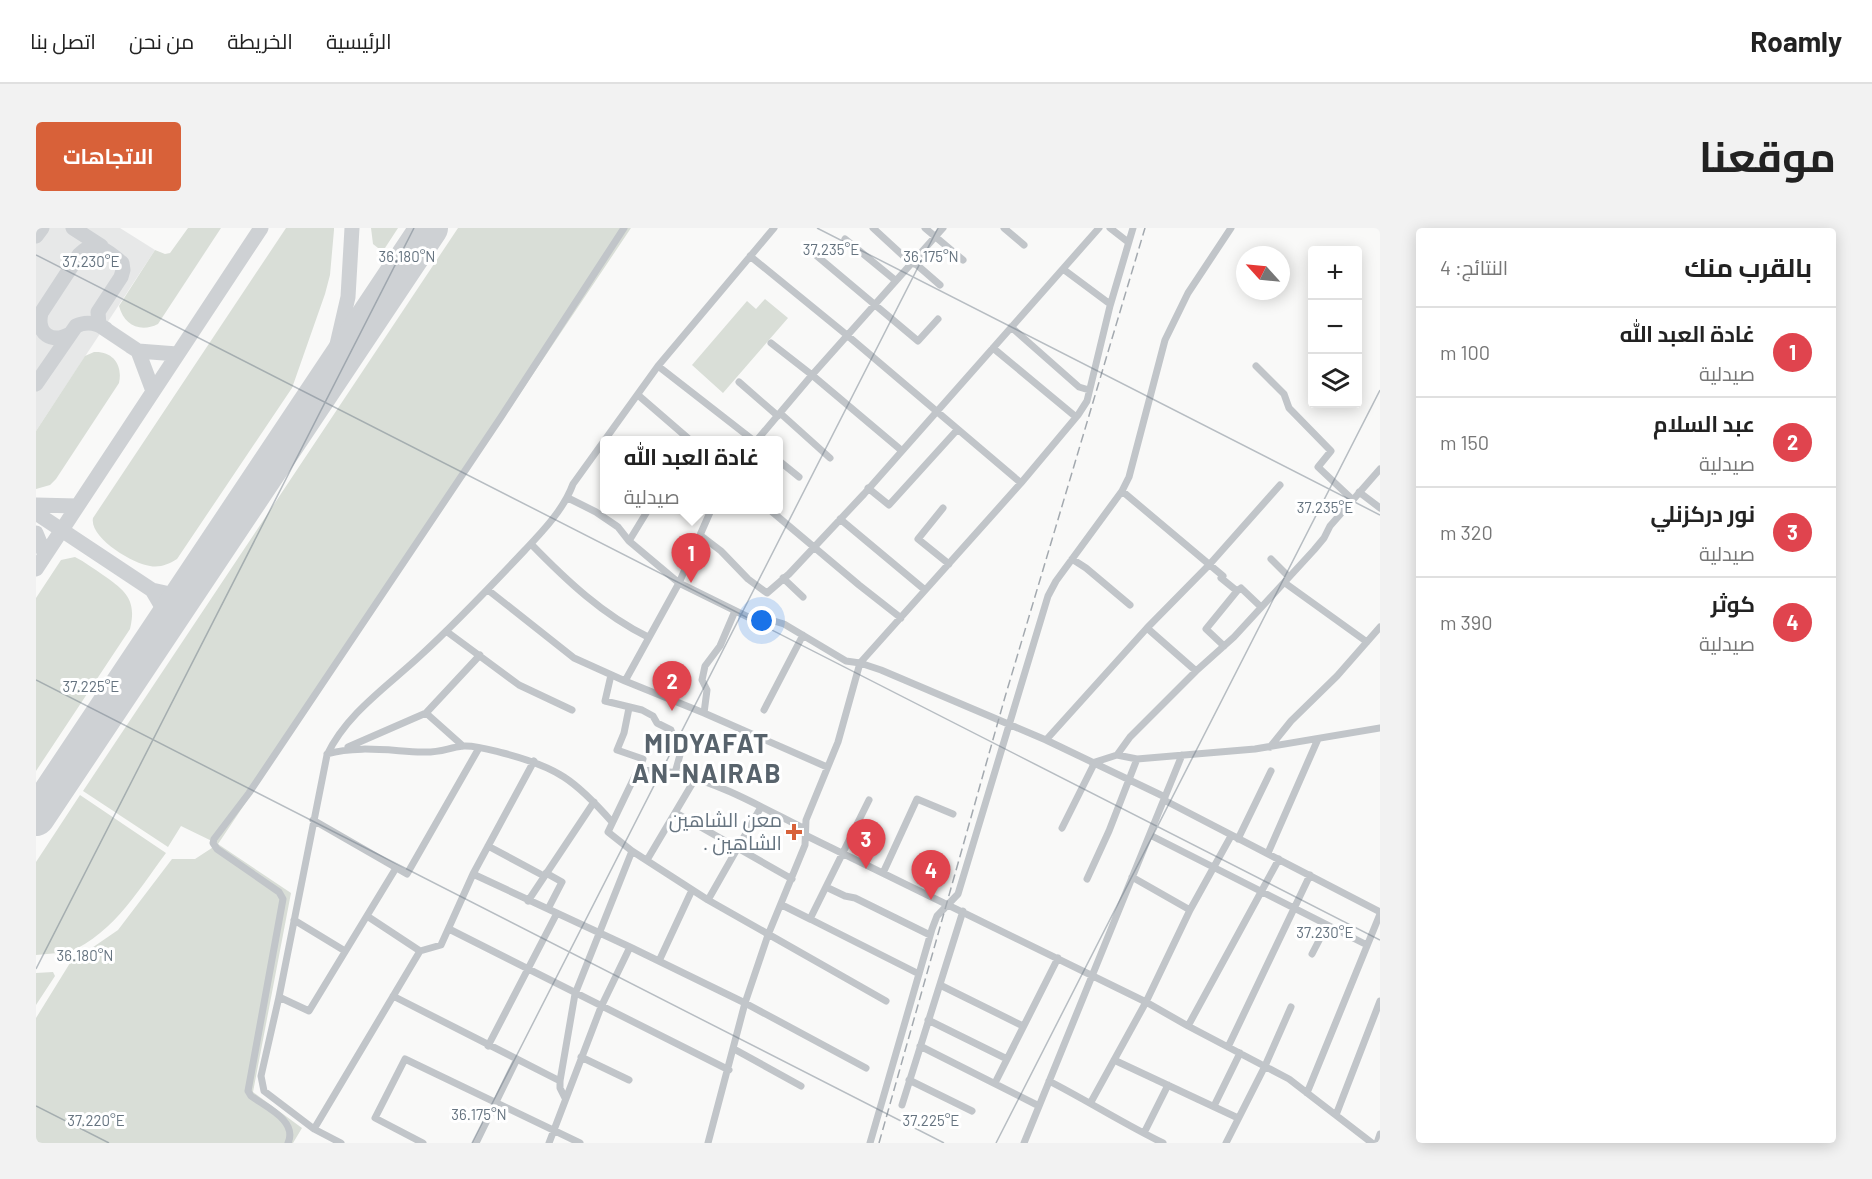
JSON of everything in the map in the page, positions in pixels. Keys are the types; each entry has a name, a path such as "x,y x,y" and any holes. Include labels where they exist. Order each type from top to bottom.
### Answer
{"street":[{"path":"288,1143 291,1134 287,1124 251,1096 248,1091 283,898 279,892 217,849 214,839 249,793 501,417 624,228"},
{"path":"608,436 658,366 774,228"},
{"path":"873,228 911,263 940,285"},
{"path":"925,228 963,260"},
{"path":"759,436 943,228"},
{"path":"1004,228 1024,245"},
{"path":"700,535 721,550 748,579 767,593 840,519 1099,228"},
{"path":"1110,228 1128,242"},
{"path":"708,1143 745,1003 768,935 805,845 806,820 845,720 855,674 860,663 1021,483 1087,401 1110,304 1133,228"},
{"path":"870,1143 930,935 937,916 958,894 1048,596 1056,581 1122,491 1129,477 1165,340 1188,293 1232,228"},
{"path":"845,239 896,280"},
{"path":"811,251 918,341 938,319"},
{"path":"750,256 1021,483"},
{"path":"1063,269 1110,304"},
{"path":"1011,327 1079,387 1089,390"},
{"path":"771,344 812,375 901,450"},
{"path":"993,348 1076,417"},
{"path":"658,366 749,436"},
{"path":"1256,366 1284,394 1289,408 1331,451 1318,467 1353,500"},
{"path":"739,382 830,458"},
{"path":"638,395 684,436"},
{"path":"868,488 889,505 957,429"},
{"path":"342,1143 314,1129 264,1091 261,1076 327,754 342,730 366,705 446,631 531,544 568,498 573,484 600,447"},
{"path":"783,464 799,477"},
{"path":"1117,755 1130,737 1224,646 1287,580 1380,469"},
{"path":"1046,741 1280,485"},
{"path":"1122,491 1237,591"},
{"path":"1359,492 1380,508"},
{"path":"568,498 596,512 618,527 629,541 679,583 748,616 772,620 803,635 846,661 881,670 1129,779 1380,913 1307,1093"},
{"path":"943,508 918,539 949,564"},
{"path":"629,541 646,514"},
{"path":"625,681 679,583 709,514"},
{"path":"775,514 901,618"},
{"path":"840,519 925,590"},
{"path":"531,544 573,586 622,624 648,637"},
{"path":"1072,559 1130,605"},
{"path":"1271,559 1287,580 1367,642"},
{"path":"783,578 803,597"},
{"path":"1224,646 1206,629 1237,591 1241,588 1261,607"},
{"path":"488,590 574,658 827,767"},
{"path":"704,713 707,690 702,680 705,666 720,646 735,610"},
{"path":"1270,747 1291,720 1337,676 1380,627"},
{"path":"1147,628 1196,671"},
{"path":"446,631 519,685 572,710"},
{"path":"764,710 803,635"},
{"path":"327,754 345,749 426,713 480,655"},
{"path":"611,675 605,701 642,710 653,716 657,723 671,730 673,736 683,744 675,773"},
{"path":"629,708 624,733 617,750 643,759 608,832 632,851 708,900 886,1001"},
{"path":"426,713 463,746"},
{"path":"1062,828 1093,763 1117,755 1137,759 1270,747 1380,728"},
{"path":"1268,853 1318,739"},
{"path":"345,749 434,753 463,746 534,761 567,777 594,801 612,822"},
{"path":"313,820 407,874 479,748"},
{"path":"1024,1143 1182,755"},
{"path":"1087,879 1109,831 1137,759"},
{"path":"314,1129 420,951 441,945 473,874 534,761"},
{"path":"639,770 675,773 695,779 761,807 843,853 1146,1002 1289,1079 1372,1143"},
{"path":"1091,1102 1146,1002 1190,910 1271,771"},
{"path":"647,860 695,779"},
{"path":"883,873 917,799 952,814"},
{"path":"810,919 869,800"},
{"path":"528,901 594,801"},
{"path":"708,900 761,807"},
{"path":"676,813 792,879"},
{"path":"1150,835 1367,945"},
{"path":"489,846 562,882 548,909"},
{"path":"565,1098 560,1088 560,1081 574,994 632,851"},
{"path":"1188,1026 1279,859"},
{"path":"279,997 309,1011 396,868"},
{"path":"473,874 745,1003 866,1068"},
{"path":"1228,1047 1310,875"},
{"path":"1132,877 1190,910"},
{"path":"826,887 855,898 930,935"},
{"path":"659,961 692,890"},
{"path":"782,905 919,974"},
{"path":"902,1105 963,911"},
{"path":"488,1046 556,913"},
{"path":"367,916 420,951"},
{"path":"294,920 345,951"},
{"path":"1312,954 1327,925"},
{"path":"449,928 528,967 574,994 729,1070"},
{"path":"549,1143 601,1007 630,947"},
{"path":"995,1083 1058,958"},
{"path":"940,985 1023,1026"},
{"path":"393,996 560,1081"},
{"path":"1336,1115 1380,1001"},
{"path":"1226,1143 1265,1066 1291,1007"},
{"path":"928,1020 1007,1059"},
{"path":"920,1046 1039,1106"},
{"path":"734,1049 801,1086"},
{"path":"1214,1106 1240,1053"},
{"path":"581,1057 629,1080"},
{"path":"417,1142 375,1118 405,1059 580,1143"},
{"path":"476,1143 517,1059"},
{"path":"1114,1059 1238,1118"},
{"path":"909,1080 972,1112"},
{"path":"1049,1081 1091,1102 1124,1124 1163,1143"},
{"path":"1144,1133 1168,1085"},
{"path":"1377,1143 1380,1134"}],"shaded area":[{"path":"36,228 120,228 155,250 36,431"},
{"path":"188,228 221,228 158,324 145,328 134,326 121,313 119,306 155,250 165,254 170,253"},
{"path":"286,228 334,228 330,275 292,388 177,559 157,566 133,560 114,549 98,534 93,518"},
{"path":"371,228 398,228 385,248 378,248 373,244"},
{"path":"458,228 631,228 218,844 181,826 168,847 83,791"},
{"path":"765,299 788,318 723,393 692,365 747,301 756,309"},
{"path":"101,352 115,360 119,370 119,383 56,479 50,485 36,489 36,431 85,356"},
{"path":"75,557 123,591 131,603 132,619 130,629 36,771 36,598 61,560"},
{"path":"80,795 166,853 132,900 93,939 58,957 58,953 36,955 36,862"},
{"path":"218,844 291,893 253,1092 302,1128 293,1143 36,1143 36,1018 70,963 118,930 172,859 195,859"},
{"path":"53,972 55,976 36,1005 36,973"}],"taxiway":[{"path":"36,236 42,228"},
{"path":"73,228 101,246"},
{"path":"36,569 261,228"},
{"path":"323,387 336,349 348,297 352,228"},
{"path":"70,334 57,338 47,335 41,327 41,313 79,255 96,246 106,250 122,263 123,270 121,277 98,312 99,325 138,351 153,391 138,351"},
{"path":"36,384 76,326 91,323 106,329"},
{"path":"130,346 138,351 177,354"},
{"path":"36,505 77,506"},
{"path":"36,513 152,590 162,607 162,627"},
{"path":"36,533 45,555"},
{"path":"152,590 170,594 189,588"}],"runway":[{"path":"36,817 429,228"}],"railway":[{"path":"879,1143 1005,697 1145,228"}],"place":[{"name":"غادة العبد الله","path":"691,583"},
{"name":"عبد السلام","path":"672,711"},
{"name":"معن الشاهين . الشاهين","path":"794,832"},
{"name":"نور دركزنلي","path":"866,869"},
{"name":"كوثر","path":"931,900"}],"district":[{"name":"MIDYAFAT AN-NAIRAB","path":"707,759"}]}
